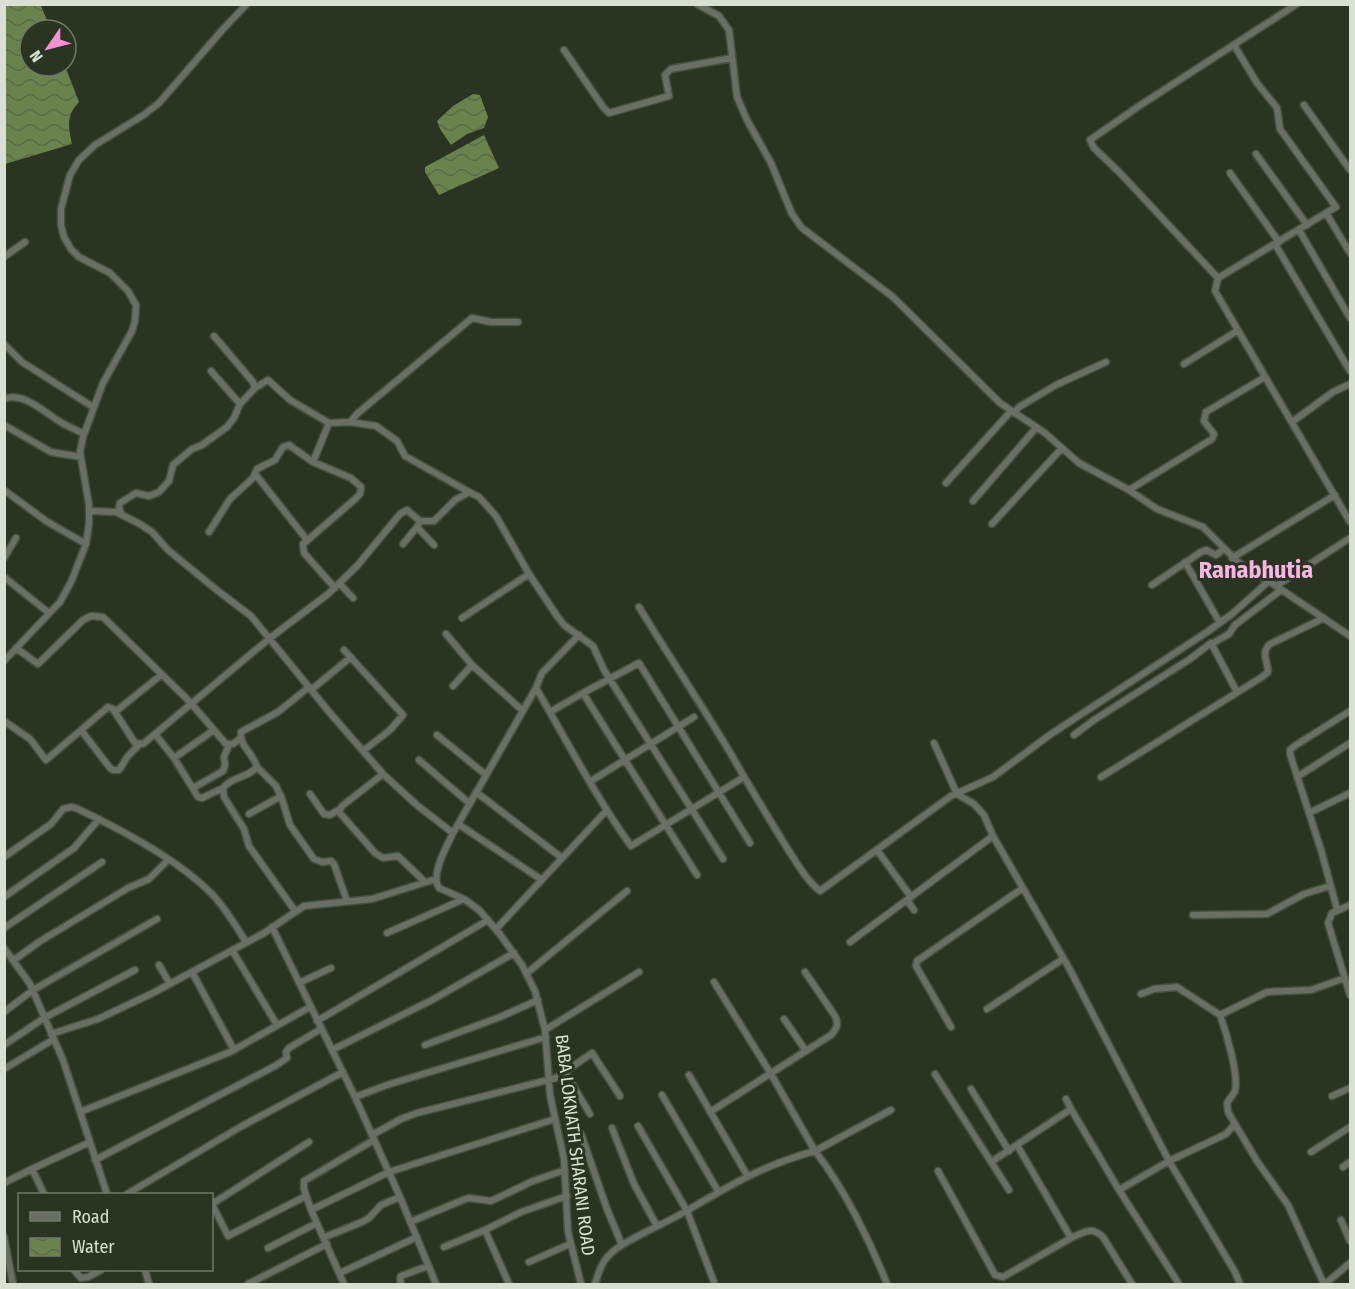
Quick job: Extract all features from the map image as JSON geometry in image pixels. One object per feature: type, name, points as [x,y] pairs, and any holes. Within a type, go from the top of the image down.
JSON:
[{"type":"street","points":[[4,661],[68,591],[86,543],[89,511],[80,452],[84,434],[103,383],[132,331],[136,310],[133,298],[123,286],[110,273],[79,257],[70,249],[64,237],[61,209],[70,176],[79,160],[95,145],[159,103],[247,4]]},
{"type":"street","points":[[697,4],[719,16],[729,30],[737,97],[742,111],[771,163],[797,223],[808,234],[893,297],[1000,403],[1015,410],[1079,463],[1129,490],[1157,509],[1203,527],[1232,558],[1350,636]]},
{"type":"street","points":[[1218,278],[1094,148],[1090,140],[1297,4]]},
{"type":"street","points":[[1234,45],[1257,83],[1277,108],[1280,129],[1336,207],[1218,278],[1215,291],[1350,522]]},
{"type":"street","points":[[564,50],[603,108],[609,113],[669,96],[665,75],[671,69],[732,58]]},
{"type":"street","points":[[1305,105],[1350,170]]},
{"type":"street","points":[[1256,154],[1306,225]]},
{"type":"street","points":[[1230,173],[1277,243],[1350,370]]},
{"type":"street","points":[[1326,213],[1350,252]]},
{"type":"street","points":[[1299,230],[1350,318]]},
{"type":"street","points":[[4,256],[24,243]]},
{"type":"street","points":[[350,422],[472,318],[491,322],[518,322]]},
{"type":"street","points":[[1185,364],[1237,331]]},
{"type":"street","points":[[214,336],[255,388]]},
{"type":"street","points":[[4,344],[22,362],[93,406]]},
{"type":"street","points":[[946,483],[1015,410],[1056,385],[1106,362]]},
{"type":"street","points":[[211,371],[240,404]]},
{"type":"street","points":[[1129,490],[1212,439],[1214,434],[1204,421],[1206,412],[1265,377]]},
{"type":"street","points":[[122,515],[119,508],[120,503],[136,493],[149,496],[159,492],[169,481],[173,465],[192,449],[202,445],[227,426],[234,418],[240,404],[255,388],[268,380],[290,400],[329,423],[350,422],[376,426],[397,441],[405,456],[479,497],[496,516],[529,574],[564,625],[593,646],[609,679],[723,859]]},
{"type":"street","points":[[1292,422],[1333,392],[1350,384]]},
{"type":"street","points":[[4,399],[16,397],[24,399],[63,424],[84,434]]},
{"type":"street","points":[[313,462],[329,423]]},
{"type":"street","points":[[4,425],[51,452],[81,457]]},
{"type":"street","points":[[973,501],[1036,428]]},
{"type":"street","points":[[209,532],[230,499],[256,475],[261,466],[275,460],[285,444],[290,444],[313,462],[351,478],[359,484],[361,490],[354,500],[303,544],[304,553],[337,586],[353,598]]},
{"type":"street","points":[[992,524],[1062,448]]},
{"type":"street","points":[[256,475],[307,540]]},
{"type":"street","points":[[4,490],[46,521],[86,543]]},
{"type":"street","points":[[403,543],[418,524],[434,521],[460,496],[469,492]]},
{"type":"street","points":[[1232,558],[1335,495]]},
{"type":"street","points":[[81,730],[113,770],[119,770],[140,744],[337,586],[365,557],[400,514],[407,510],[434,545]]},
{"type":"street","points":[[89,511],[122,515],[152,532],[168,550],[251,616],[383,774],[418,806],[453,833]]},
{"type":"street","points":[[4,558],[16,538]]},
{"type":"street","points":[[1074,735],[1229,634],[1236,625],[1279,588],[1350,538]]},
{"type":"street","points":[[1152,585],[1204,550],[1216,555],[1224,549]]},
{"type":"street","points":[[1185,562],[1220,623]]},
{"type":"street","points":[[462,618],[529,574]]},
{"type":"street","points":[[4,577],[49,613]]},
{"type":"street","points":[[639,607],[800,867],[813,886],[820,891],[957,794],[993,777],[1051,734],[1220,623],[1269,581]]},
{"type":"street","points":[[16,648],[35,663],[42,662],[77,624],[91,616],[108,620],[192,704],[229,745]]},
{"type":"street","points":[[1101,777],[1268,672],[1264,653],[1270,644],[1324,618]]},
{"type":"street","points":[[446,634],[472,665],[523,711]]},
{"type":"street","points":[[4,1069],[52,1037],[98,1019],[171,984],[308,905],[372,899],[436,879],[444,852],[453,833],[536,688],[542,673],[579,635]]},
{"type":"street","points":[[1213,643],[1237,692]]},
{"type":"street","points":[[344,650],[403,715],[390,730],[363,751]]},
{"type":"street","points":[[347,901],[334,864],[332,861],[322,862],[314,859],[290,825],[281,796],[271,780],[257,767],[241,738],[241,732],[278,712],[351,657]]},
{"type":"street","points":[[550,712],[639,663],[750,843]]},
{"type":"street","points":[[453,686],[472,665]]},
{"type":"street","points":[[116,712],[161,675]]},
{"type":"street","points":[[536,688],[591,781],[606,811],[631,846],[744,777]]},
{"type":"street","points":[[583,693],[697,875]]},
{"type":"street","points":[[4,721],[30,738],[46,760],[108,707],[111,707],[135,742],[140,744]]},
{"type":"street","points":[[1337,909],[1290,754],[1292,748],[1350,711]]},
{"type":"street","points":[[591,781],[694,717]]},
{"type":"street","points":[[174,759],[214,730]]},
{"type":"street","points":[[155,734],[174,759],[196,795],[202,798],[257,767]]},
{"type":"street","points":[[437,735],[486,775]]},
{"type":"street","points":[[193,788],[223,771],[224,757],[229,745],[241,738]]},
{"type":"street","points":[[934,743],[957,794],[974,804],[984,815],[993,836],[1063,959],[1169,1161],[1240,1284]]},
{"type":"street","points":[[1298,777],[1350,743]]},
{"type":"street","points":[[419,760],[470,803]]},
{"type":"street","points":[[310,794],[327,815],[340,809],[383,774]]},
{"type":"street","points":[[223,788],[224,797],[244,829],[249,846],[295,911]]},
{"type":"street","points":[[476,792],[562,858]]},
{"type":"street","points":[[1309,813],[1350,793]]},
{"type":"street","points":[[249,814],[281,796]]},
{"type":"street","points":[[4,857],[51,824],[63,808],[72,807],[99,819],[168,860],[209,891],[246,942]]},
{"type":"street","points":[[340,809],[342,815],[375,854],[383,858],[398,856],[425,882]]},
{"type":"street","points":[[496,929],[606,811]]},
{"type":"street","points":[[4,897],[74,848],[99,819]]},
{"type":"street","points":[[458,824],[542,880]]},
{"type":"street","points":[[850,942],[993,836]]},
{"type":"street","points":[[877,850],[914,910]]},
{"type":"street","points":[[14,960],[53,933],[128,888],[152,878],[168,860]]},
{"type":"street","points":[[4,928],[102,862]]},
{"type":"street","name":"BABA LOKNATH SHARANI ROAD","points":[[436,879],[439,888],[475,906],[496,929],[527,973],[538,1000],[545,1030],[549,1079],[565,1170],[570,1244],[581,1284]]},
{"type":"street","points":[[1193,915],[1267,914],[1305,894],[1330,886]]},
{"type":"street","points":[[951,1027],[916,966],[917,961],[1023,888]]},
{"type":"street","points":[[527,973],[627,891]]},
{"type":"street","points":[[387,933],[464,899]]},
{"type":"street","points":[[1350,905],[1337,909],[1329,917],[1328,923],[1350,995]]},
{"type":"street","points":[[4,1012],[33,990],[158,919]]},
{"type":"street","points":[[317,1021],[488,920]]},
{"type":"street","points":[[272,927],[355,1097],[436,1284]]},
{"type":"street","points":[[5,948],[33,990],[65,1066],[107,1193]]},
{"type":"street","points":[[232,950],[277,1025]]},
{"type":"street","points":[[332,1050],[432,1000],[514,953]]},
{"type":"street","points":[[987,1009],[1063,959]]},
{"type":"street","points":[[159,965],[171,984]]},
{"type":"street","points":[[299,983],[331,969]]},
{"type":"street","points":[[4,1045],[44,1018],[135,970]]},
{"type":"street","points":[[192,972],[234,1050]]},
{"type":"street","points":[[545,1030],[639,972]]},
{"type":"street","points":[[710,1112],[831,1035],[837,1028],[838,1022],[805,972]]},
{"type":"street","points":[[1220,1015],[1267,992],[1311,990],[1345,978]]},
{"type":"street","points":[[714,982],[815,1151],[827,1166],[862,1230],[887,1284]]},
{"type":"street","points":[[1141,994],[1154,989],[1177,987],[1220,1015],[1230,1042],[1235,1090],[1227,1103],[1228,1112],[1257,1161],[1288,1205],[1325,1284],[1334,1281],[1350,1263]]},
{"type":"street","points":[[426,1045],[538,1000]]},
{"type":"street","points":[[80,1112],[234,1050],[310,1007]]},
{"type":"street","points":[[784,1019],[806,1051]]},
{"type":"street","points":[[95,1160],[275,1066],[288,1058],[286,1052],[289,1048],[321,1029]]},
{"type":"street","points":[[355,1097],[390,1084],[546,1037]]},
{"type":"street","points":[[344,1284],[311,1210],[304,1181],[408,1116],[556,1078],[592,1053],[620,1096]]},
{"type":"street","points":[[129,1193],[232,1132],[342,1072]]},
{"type":"street","points":[[565,1072],[590,1113]]},
{"type":"street","points":[[935,1074],[1009,1190]]},
{"type":"street","points":[[689,1075],[747,1175]]},
{"type":"street","points":[[1332,1096],[1350,1088]]},
{"type":"street","points":[[971,1089],[1009,1151]]},
{"type":"street","points":[[662,1095],[718,1191]]},
{"type":"street","points":[[1066,1099],[1119,1190],[1179,1284]]},
{"type":"street","points":[[991,1162],[1071,1109]]},
{"type":"street","points":[[595,1284],[601,1264],[622,1245],[687,1211],[747,1175],[815,1151],[891,1110]]},
{"type":"street","points":[[311,1210],[389,1172],[555,1119]]},
{"type":"street","points":[[1119,1190],[1169,1161],[1226,1134],[1235,1124]]},
{"type":"street","points":[[639,1126],[687,1211],[714,1282]]},
{"type":"street","points":[[1311,1152],[1350,1127]]},
{"type":"street","points":[[612,1128],[634,1184],[657,1227]]},
{"type":"street","points":[[581,1134],[622,1245]]},
{"type":"street","points":[[213,1203],[309,1142]]},
{"type":"street","points":[[4,1183],[90,1143]]},
{"type":"street","points":[[1017,1145],[1071,1238]]},
{"type":"street","points":[[1343,1167],[1350,1162]]},
{"type":"street","points":[[32,1168],[44,1193]]},
{"type":"street","points":[[410,1222],[469,1198],[490,1201],[533,1181],[565,1170]]},
{"type":"street","points":[[938,1171],[994,1275],[1003,1277],[1089,1229],[1097,1231],[1103,1237],[1132,1284]]},
{"type":"street","points":[[213,1206],[228,1236],[306,1196]]},
{"type":"street","points":[[444,1247],[521,1212],[567,1196]]},
{"type":"street","points":[[248,1284],[369,1218],[381,1205],[400,1197]]},
{"type":"street","points":[[1341,1220],[1350,1241]]},
{"type":"street","points":[[268,1248],[317,1223]]},
{"type":"street","points":[[485,1230],[509,1284]]},
{"type":"street","points":[[4,1237],[14,1284]]},
{"type":"street","points":[[340,1273],[417,1237]]},
{"type":"street","points":[[528,1262],[570,1244]]},
{"type":"street","points":[[401,1284],[401,1276],[428,1266]]},
{"type":"street","points":[[76,1271],[81,1278],[98,1271]]},
{"type":"water","points":[[5,4],[41,6],[46,18],[18,18],[18,78],[70,78],[79,102],[69,122],[72,144],[5,164]]},
{"type":"water","points":[[473,94],[480,95],[488,117],[484,128],[467,134],[451,145],[437,121],[453,106]]},
{"type":"water","points":[[484,135],[499,168],[439,195],[425,172],[425,167]]},
{"type":"district","name":"Ranabhutia","points":[[1256,570]]}]
